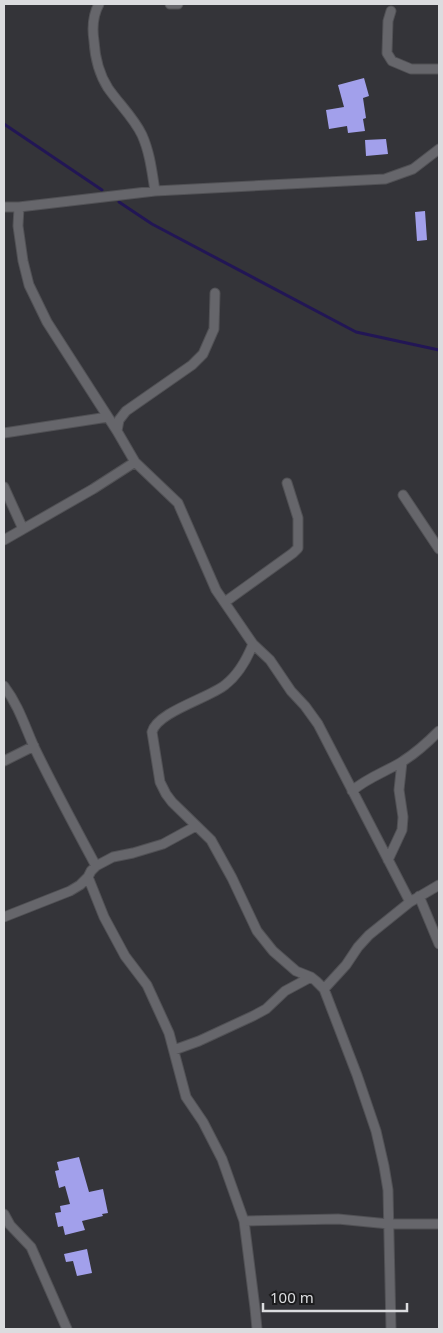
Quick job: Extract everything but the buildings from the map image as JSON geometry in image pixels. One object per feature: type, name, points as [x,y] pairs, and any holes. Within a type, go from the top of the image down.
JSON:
[{"type":"street","points":[[99,4],[95,11],[93,31],[95,55],[100,73],[108,88],[142,135],[149,154],[155,191]]},
{"type":"street","points":[[170,4],[178,4]]},
{"type":"street","points":[[391,11],[388,22],[387,53],[392,61],[410,70],[439,70]]},
{"type":"street","points":[[4,207],[19,207],[155,191],[385,179],[413,169],[439,149]]},
{"type":"street","points":[[19,207],[18,226],[23,261],[29,285],[47,322],[135,462],[178,503],[216,590],[224,602],[253,644],[270,660],[291,692],[305,706],[318,724],[410,902]]},
{"type":"street","points":[[117,431],[118,420],[126,411],[192,365],[203,354],[214,329],[214,293]]},
{"type":"street","points":[[4,433],[108,417]]},
{"type":"street","points":[[4,540],[135,462]]},
{"type":"street","points":[[224,602],[298,548],[298,518],[287,483]]},
{"type":"street","points":[[4,487],[23,529]]},
{"type":"street","points":[[403,495],[439,548]]},
{"type":"street","points":[[253,644],[244,662],[227,684],[182,706],[158,722],[154,727],[152,732],[160,782],[166,794],[211,840],[257,931],[264,940],[273,951],[296,971],[311,977],[324,989],[376,1131],[385,1174],[388,1190],[391,1329]]},
{"type":"street","points":[[4,686],[15,702],[67,814],[96,866]]},
{"type":"street","points":[[352,791],[368,779],[402,762],[423,747],[439,731]]},
{"type":"street","points":[[4,761],[34,746]]},
{"type":"street","points":[[388,860],[402,830],[403,817],[400,790],[402,762]]},
{"type":"street","points":[[4,917],[70,891],[88,877],[96,866],[113,857],[133,854],[163,844],[196,826]]},
{"type":"street","points":[[88,877],[104,917],[125,956],[147,985],[169,1033],[186,1097],[203,1122],[222,1159],[244,1221],[257,1329]]},
{"type":"street","points":[[324,989],[346,965],[369,935],[410,902],[439,885]]},
{"type":"street","points":[[419,896],[439,944]]},
{"type":"street","points":[[174,1050],[253,1016],[266,1009],[285,991],[311,977]]},
{"type":"street","points":[[4,1214],[10,1225],[31,1247],[67,1329]]},
{"type":"street","points":[[244,1221],[338,1219],[389,1224],[439,1224]]},
{"type":"waterway","points":[[4,124],[102,190]]},
{"type":"waterway","points":[[119,202],[152,224],[356,332],[439,350]]}]
